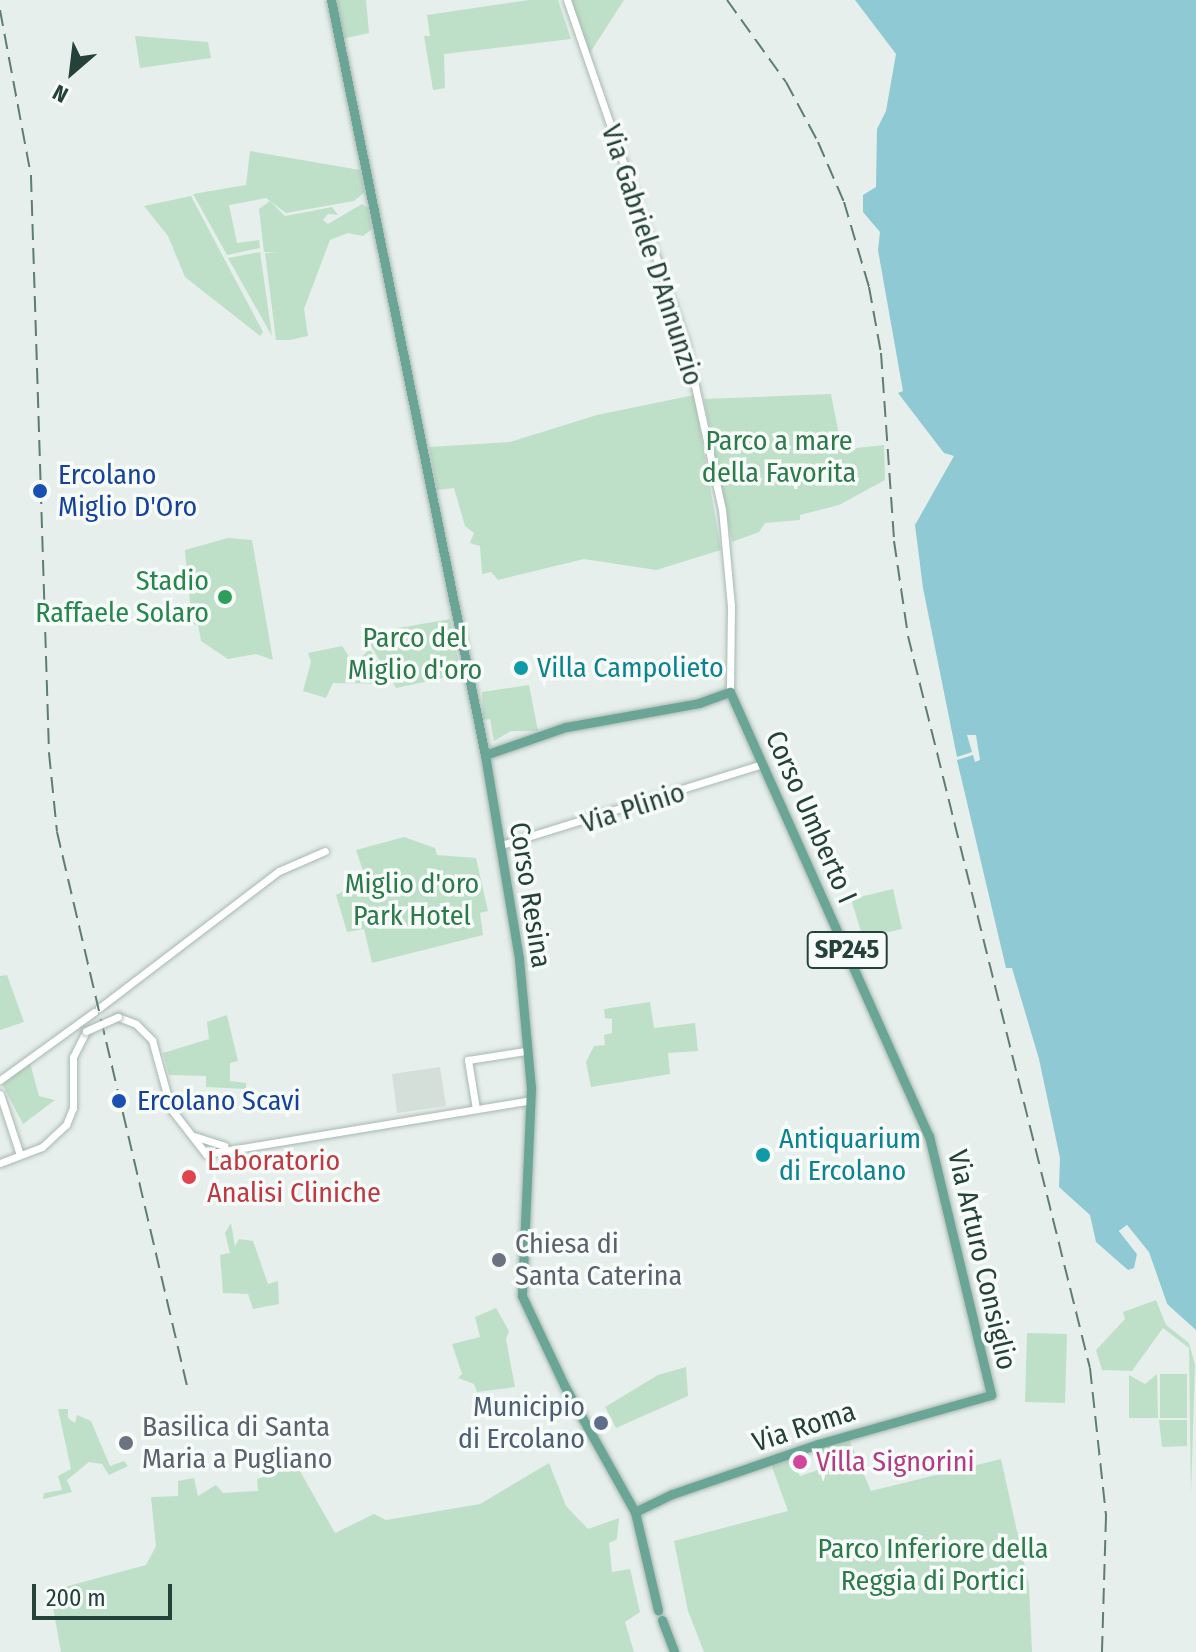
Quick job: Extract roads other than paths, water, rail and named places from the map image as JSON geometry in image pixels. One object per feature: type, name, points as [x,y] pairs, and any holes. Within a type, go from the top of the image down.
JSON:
[{"type":"main road","name":"Corso Resina","points":[[331,0],[485,755],[523,988],[525,1051],[531,1100],[522,1296],[564,1385],[635,1512],[660,1615],[674,1652]]},
{"type":"main road","points":[[485,755],[566,727],[699,703],[730,692]]},
{"type":"main road","name":"Corso Umberto I","points":[[730,692],[929,1136]]},
{"type":"main road","name":"Via Arturo Consiglio","points":[[929,1136],[991,1395]]},
{"type":"main road","name":"Via Roma","points":[[635,1512],[672,1494],[818,1444],[991,1395]]},
{"type":"street","name":"Via Gabriele D'Annunzio","points":[[567,0],[685,340],[722,509],[731,606],[730,692]]},
{"type":"street","name":"Via Plinio","points":[[501,845],[763,764]]},
{"type":"street","points":[[0,1080],[279,871],[325,851]]},
{"type":"street","points":[[0,1163],[52,1141],[66,1125],[73,1108],[74,1053],[86,1031],[118,1017],[136,1024],[152,1040],[171,1109],[189,1133],[207,1146],[229,1147],[531,1100]]},
{"type":"street","points":[[476,1109],[468,1060],[525,1051]]},
{"type":"street","points":[[0,1094],[20,1155]]},
{"type":"water","points":[[855,0],[1196,0],[1196,1330],[1167,1304],[1149,1253],[1127,1225],[1119,1231],[1137,1254],[1134,1268],[1128,1270],[1096,1242],[1090,1215],[1059,1187],[1060,1158],[1039,1059],[1012,968],[1006,968],[957,760],[973,755],[975,762],[980,760],[976,735],[967,735],[972,752],[957,757],[923,588],[915,525],[954,456],[944,453],[898,393],[903,391],[878,250],[880,232],[863,212],[863,195],[876,187],[877,129],[886,111],[896,54]]},
{"type":"railway","points":[[727,0],[786,82],[818,142],[844,202],[869,287],[881,353],[894,541],[908,636],[1090,1368],[1106,1516],[1102,1652]]},
{"type":"railway","points":[[0,10],[31,176],[49,753],[57,832],[187,1386]]},
{"type":"place","name":"Ercolano Miglio D'Oro","points":[[40,491]]},
{"type":"place","name":"Stadio Raffaele Solaro","points":[[225,597]]},
{"type":"place","name":"Villa Campolieto","points":[[521,668]]},
{"type":"place","name":"Ercolano Scavi","points":[[119,1101]]},
{"type":"place","name":"Antiquarium di Ercolano","points":[[763,1155]]},
{"type":"place","name":"Laboratorio Analisi Cliniche","points":[[189,1177]]},
{"type":"place","name":"Chiesa di Santa Caterina","points":[[499,1260]]},
{"type":"place","name":"Municipio di Ercolano","points":[[601,1423]]},
{"type":"place","name":"Basilica di Santa Maria a Pugliano","points":[[126,1443]]},
{"type":"place","name":"Villa Signorini","points":[[800,1462]]},
{"type":"park label","name":"Parco a mare della Favorita","points":[[779,457]]},
{"type":"park label","name":"Parco del Miglio d'oro","points":[[415,654]]},
{"type":"park label","name":"Miglio d'oro Park Hotel","points":[[412,900]]},
{"type":"park label","name":"Parco Inferiore della Reggia di Portici","points":[[933,1565]]}]
